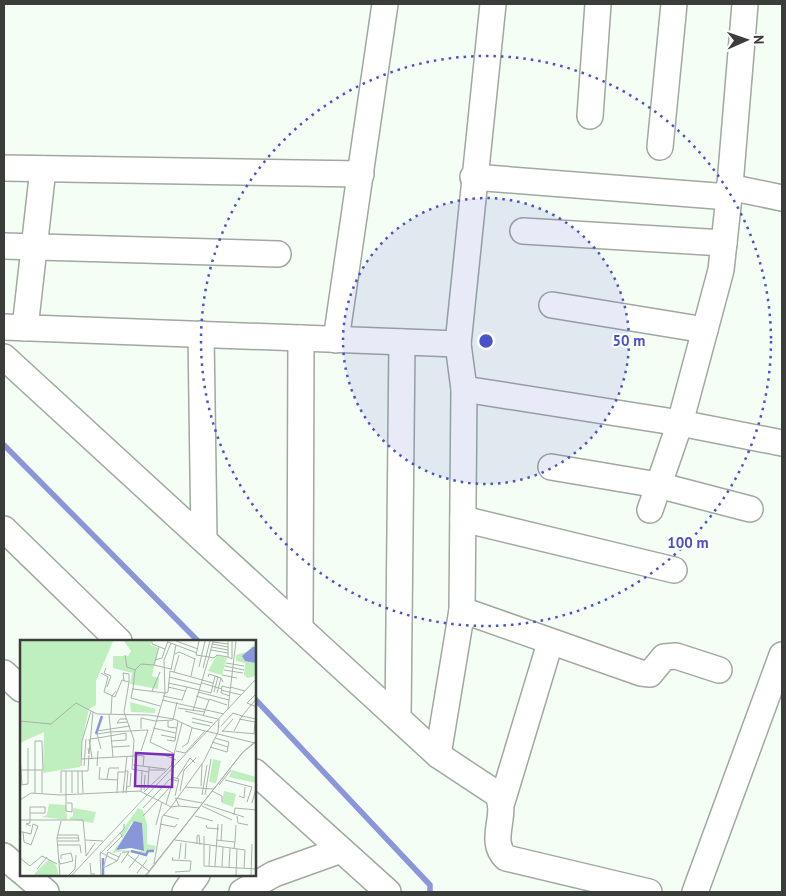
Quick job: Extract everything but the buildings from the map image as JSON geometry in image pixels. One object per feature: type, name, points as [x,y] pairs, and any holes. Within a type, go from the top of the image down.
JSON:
[{"type":"street","points":[[336,340],[385,4]]},
{"type":"street","points":[[438,754],[462,610],[464,389],[458,344],[493,4]]},
{"type":"street","points":[[590,116],[598,4]]},
{"type":"street","points":[[660,147],[674,4]]},
{"type":"street","points":[[650,510],[680,422],[721,270],[745,4]]},
{"type":"street","points":[[4,168],[361,174]]},
{"type":"street","points":[[43,169],[34,247],[14,327],[458,344]]},
{"type":"street","points":[[474,177],[729,192],[782,198]]},
{"type":"street","points":[[523,231],[724,243]]},
{"type":"street","points":[[4,246],[278,254]]},
{"type":"street","points":[[552,305],[705,330]]},
{"type":"street","points":[[201,334],[204,540]]},
{"type":"street","points":[[300,627],[301,338]]},
{"type":"street","points":[[398,718],[402,342]]},
{"type":"street","points":[[4,357],[438,754],[497,794],[502,802]]},
{"type":"street","points":[[464,389],[680,422],[782,443]]},
{"type":"street","points":[[552,467],[658,485],[750,509]]},
{"type":"street","points":[[463,519],[674,570]]},
{"type":"street","points":[[4,529],[119,640]]},
{"type":"street","points":[[462,610],[550,643],[641,673],[650,674],[664,657],[676,656],[719,670]]},
{"type":"street","points":[[550,643],[502,802],[497,844],[500,852],[506,858],[649,892]]},
{"type":"street","points":[[695,892],[782,655]]},
{"type":"street","points":[[4,673],[20,688]]},
{"type":"street","points":[[256,773],[388,892]]},
{"type":"street","points":[[244,892],[274,874],[341,850]]},
{"type":"street","points":[[4,856],[20,870]]},
{"type":"street","points":[[27,876],[46,892]]},
{"type":"street","points":[[185,892],[196,876]]},
{"type":"waterway","points":[[4,445],[197,640]]},
{"type":"waterway","points":[[256,700],[430,885],[430,892]]}]
